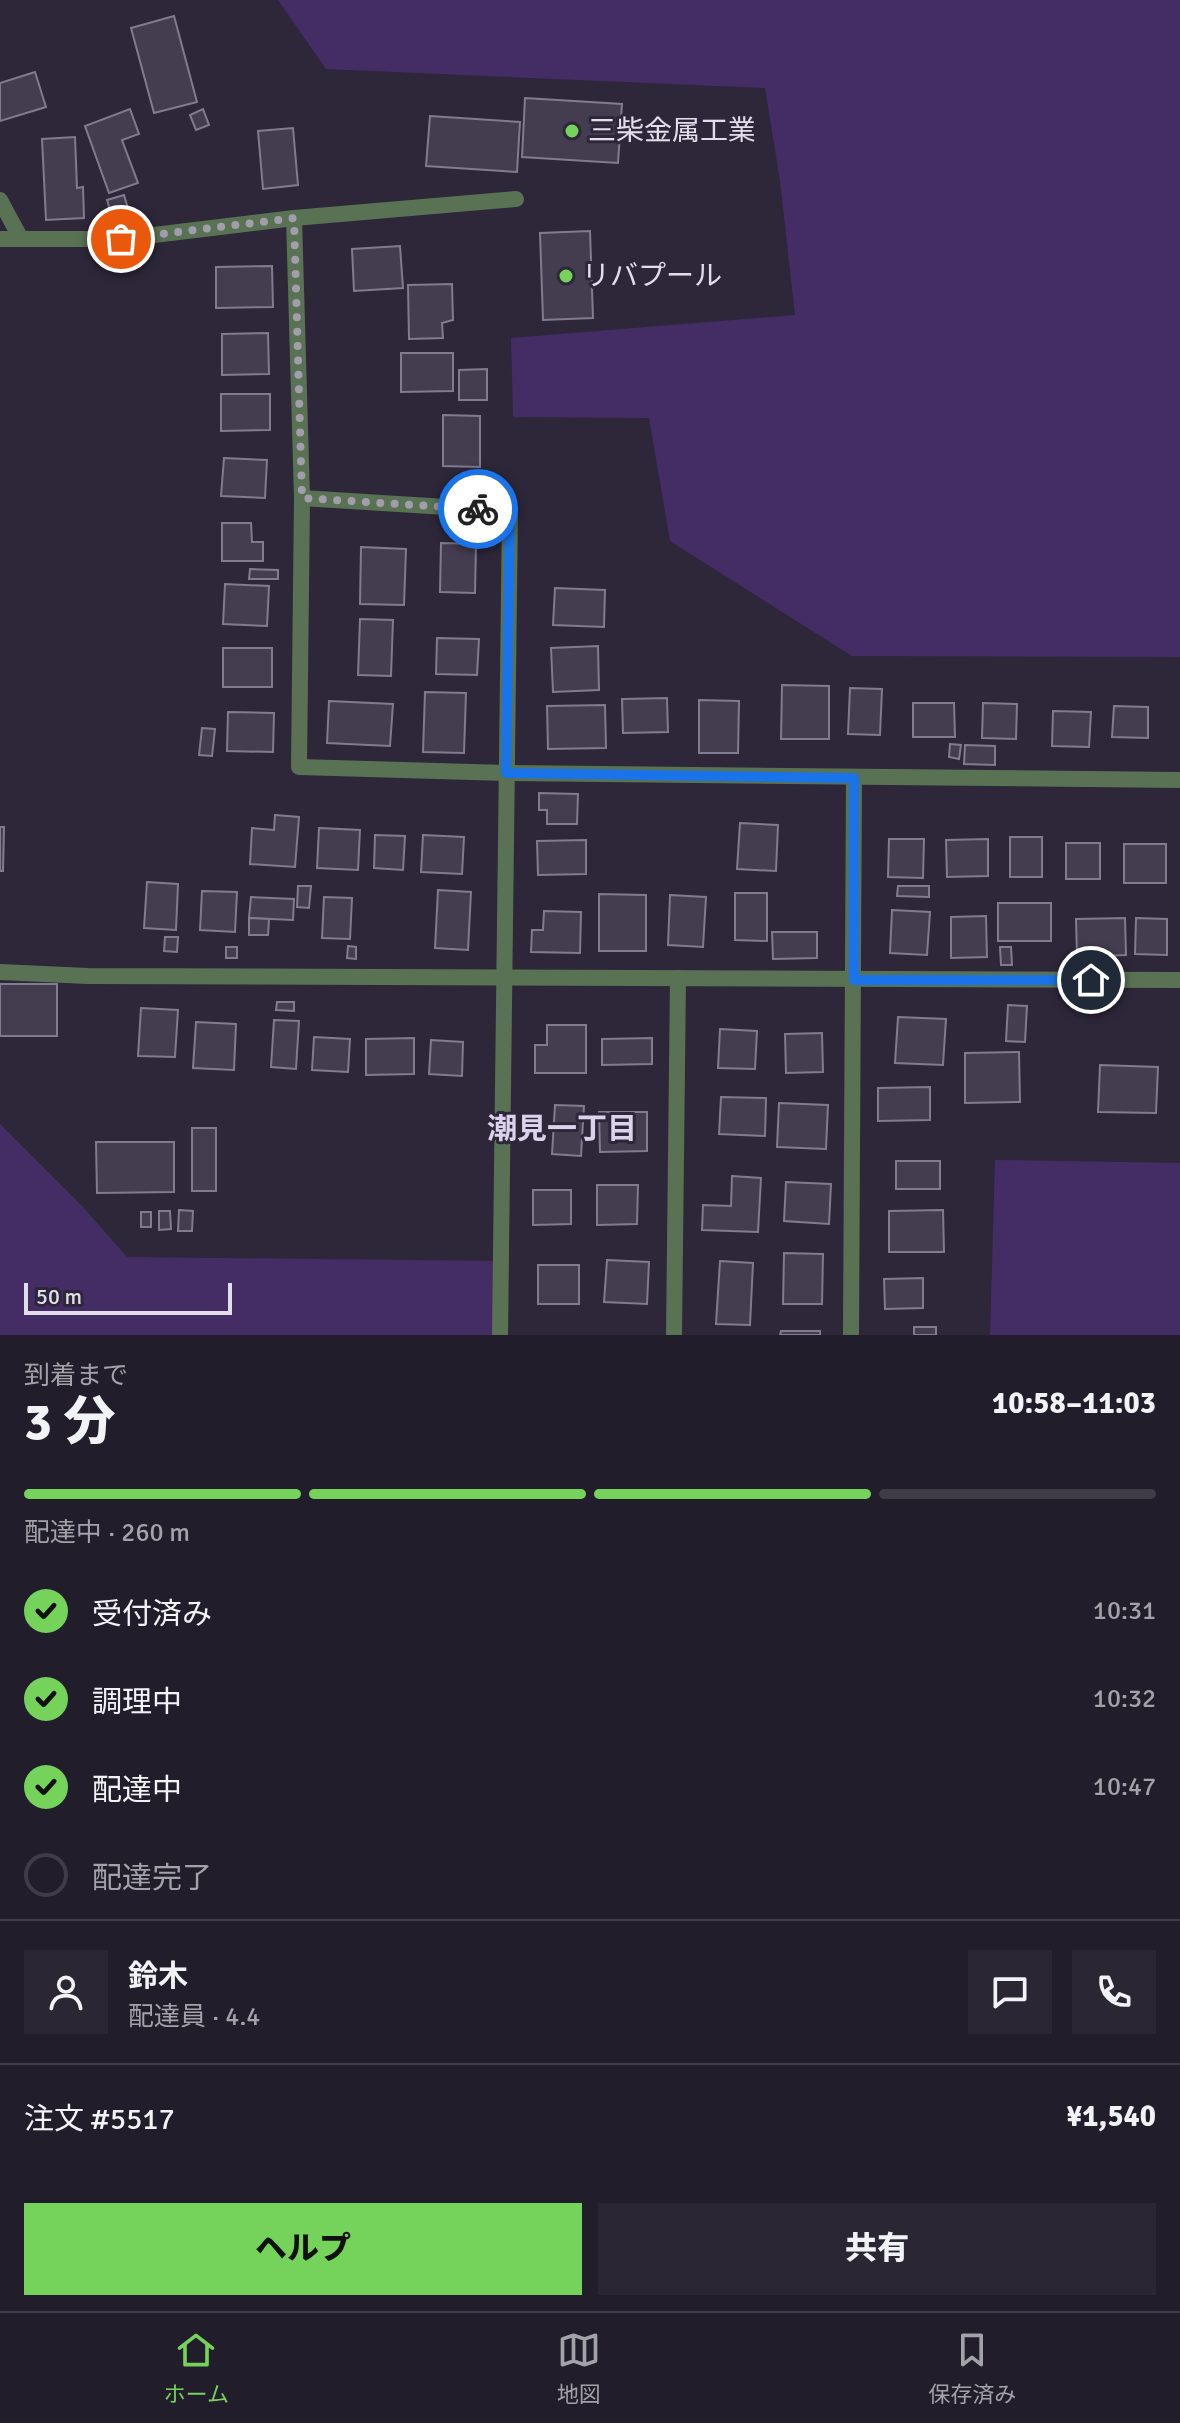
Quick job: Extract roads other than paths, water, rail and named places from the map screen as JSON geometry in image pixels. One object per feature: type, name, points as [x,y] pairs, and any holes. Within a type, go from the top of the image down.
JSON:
[{"type":"street","points":[[0,239],[121,239],[294,218],[516,199]]},
{"type":"street","points":[[0,200],[21,239]]},
{"type":"street","points":[[294,218],[302,498],[299,767],[506,773],[1180,780]]},
{"type":"street","points":[[302,498],[510,511],[500,1335]]},
{"type":"street","points":[[851,1335],[854,778]]},
{"type":"street","points":[[0,972],[88,976],[1180,980]]},
{"type":"street","points":[[674,1335],[678,978]]},
{"type":"place","name":"三柴金属工業","points":[[572,131]]},
{"type":"place","name":"リバプール","points":[[566,276]]},
{"type":"district","name":"潮見一丁目","points":[[562,1129]]}]
